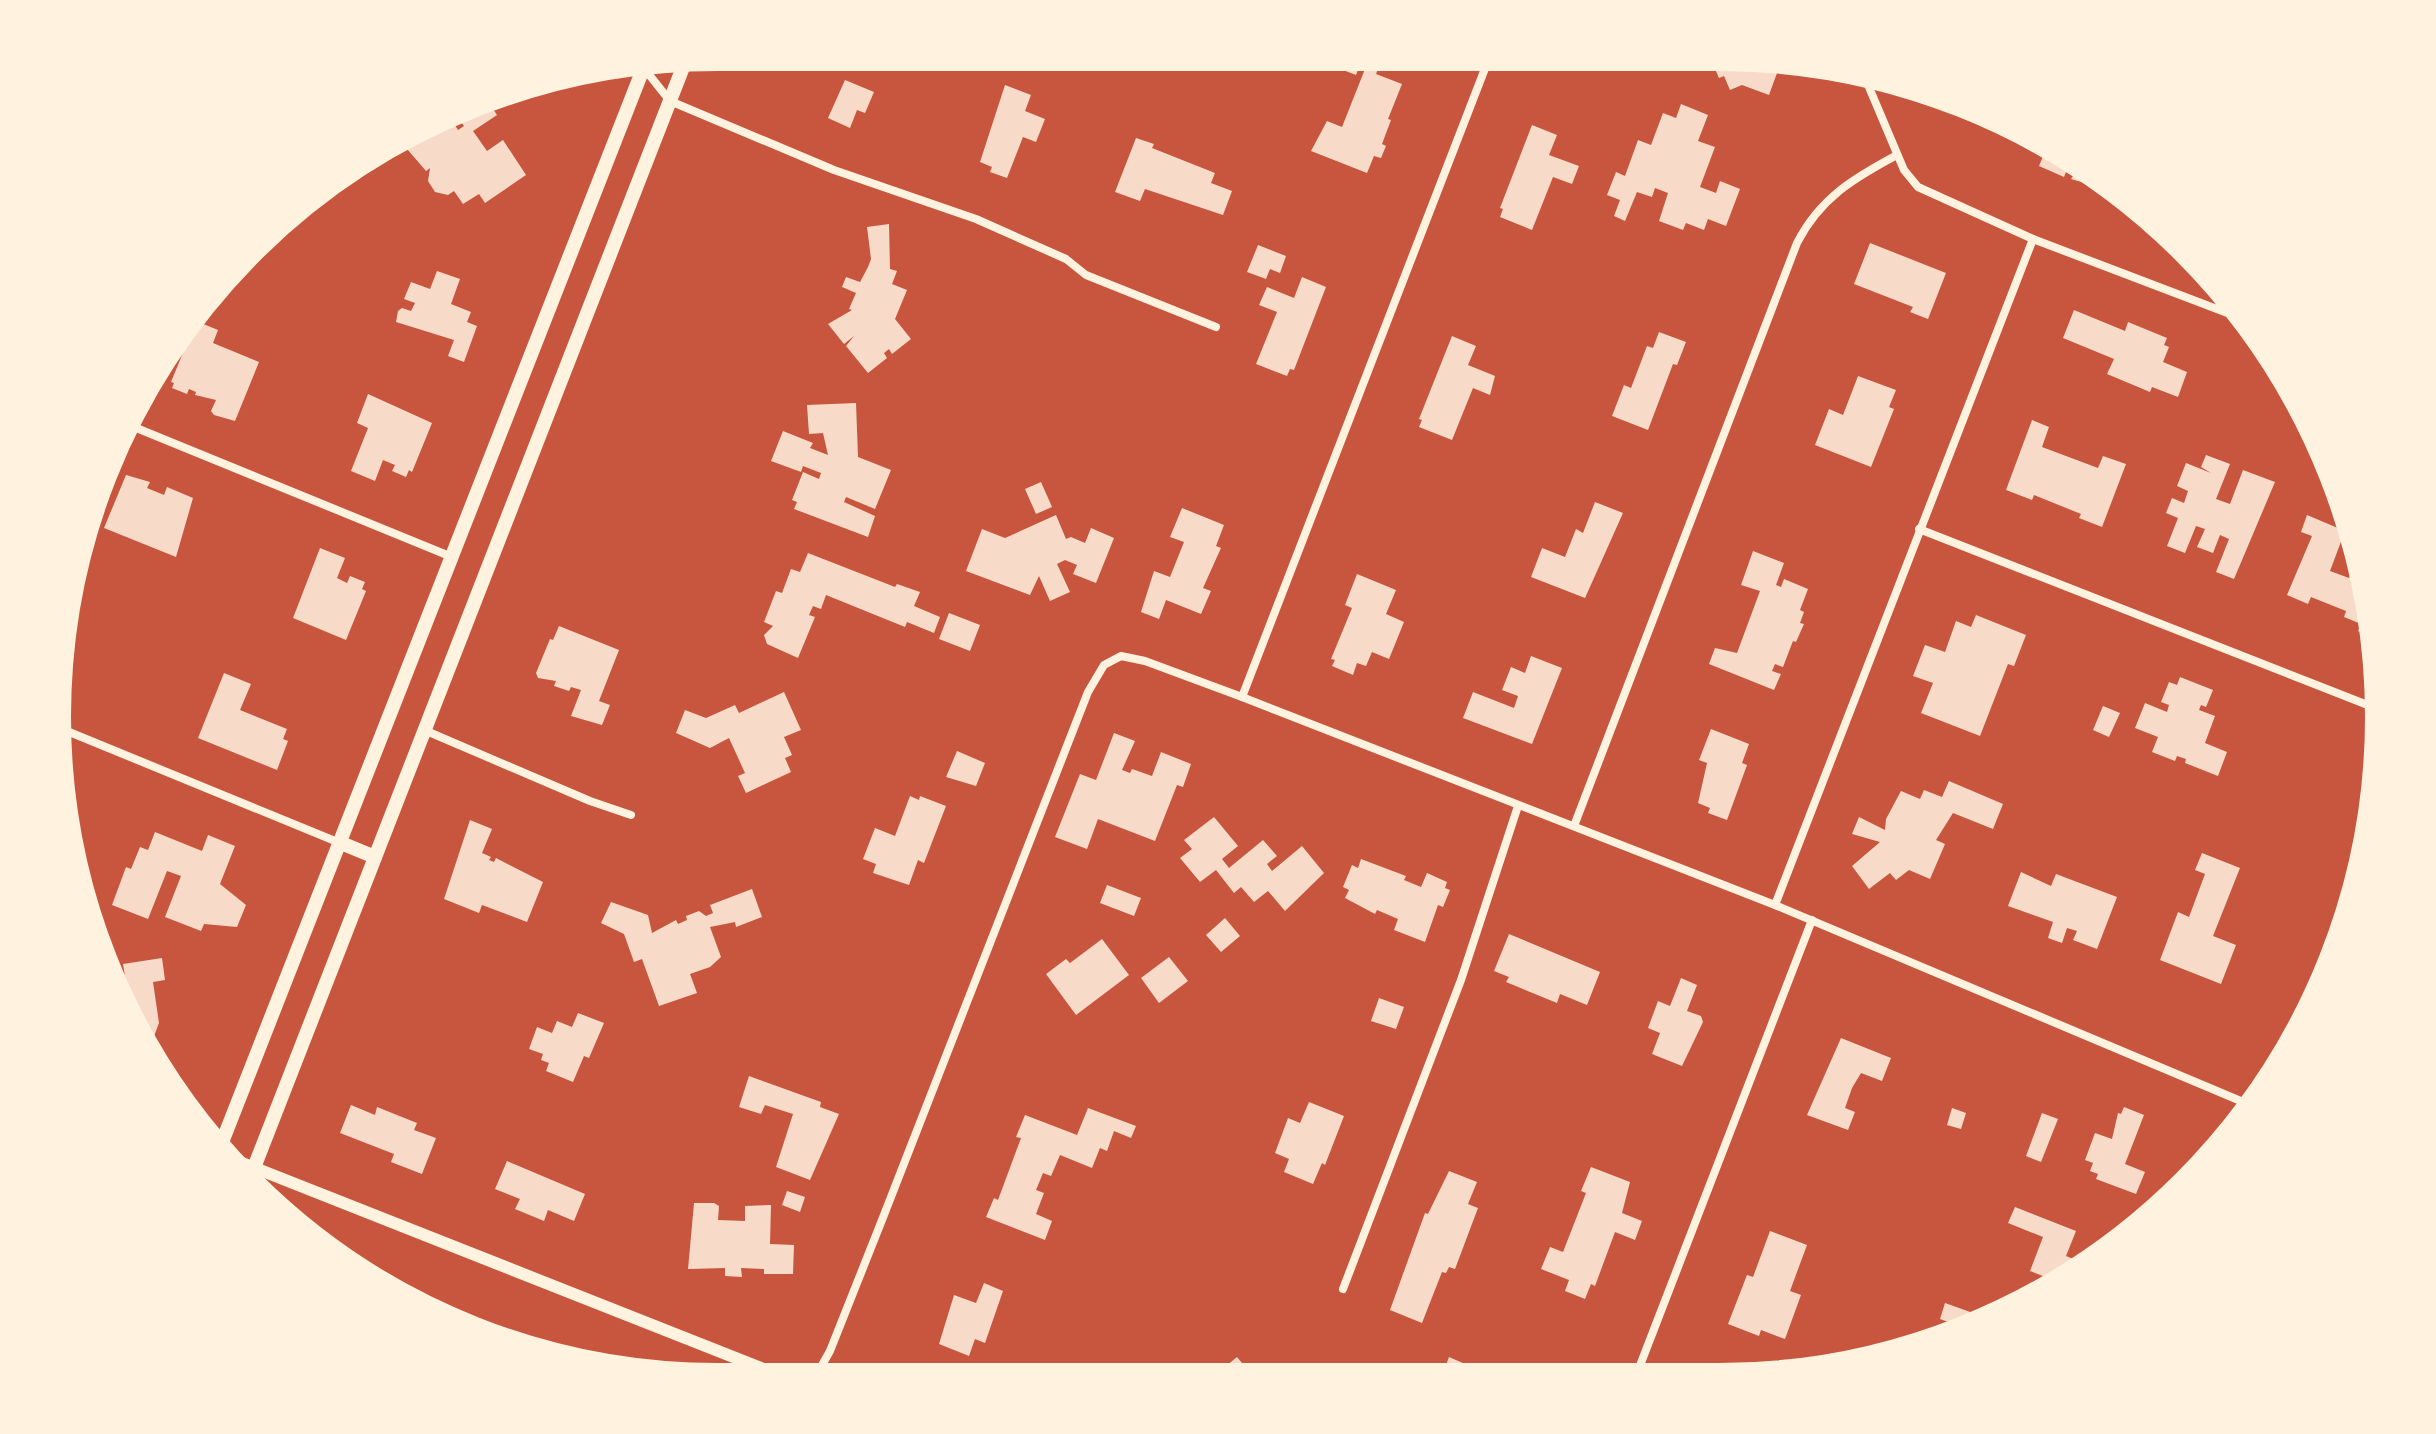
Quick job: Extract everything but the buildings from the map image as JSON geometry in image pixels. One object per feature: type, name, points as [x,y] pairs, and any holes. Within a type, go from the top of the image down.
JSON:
[{"type":"main road","points":[[252,1172],[683,67]]},
{"type":"main road","points":[[223,1140],[641,71]]},
{"type":"main road","points":[[341,843],[375,857]]},
{"type":"street","points":[[1242,697],[1486,66]]},
{"type":"street","points":[[647,70],[670,101],[834,170],[987,223],[1066,259],[1086,275],[1216,327]]},
{"type":"street","points":[[1867,84],[1897,155],[1918,187],[2033,239],[2229,314]]},
{"type":"street","points":[[1574,826],[1797,243],[1814,215],[1835,192],[1897,155]]},
{"type":"street","points":[[1775,905],[2033,239]]},
{"type":"street","points":[[134,427],[453,557]]},
{"type":"street","points":[[1919,529],[2370,706]]},
{"type":"street","points":[[820,1368],[882,1220],[1088,692],[1111,660],[1130,657],[1161,667],[1574,826],[1812,920],[2242,1103]]},
{"type":"street","points":[[424,730],[631,815]]},
{"type":"street","points":[[66,731],[341,843]]},
{"type":"street","points":[[1343,1289],[1461,980],[1518,806]]},
{"type":"street","points":[[1639,1368],[1812,920]]},
{"type":"street","points":[[254,1174],[760,1368]]}]
